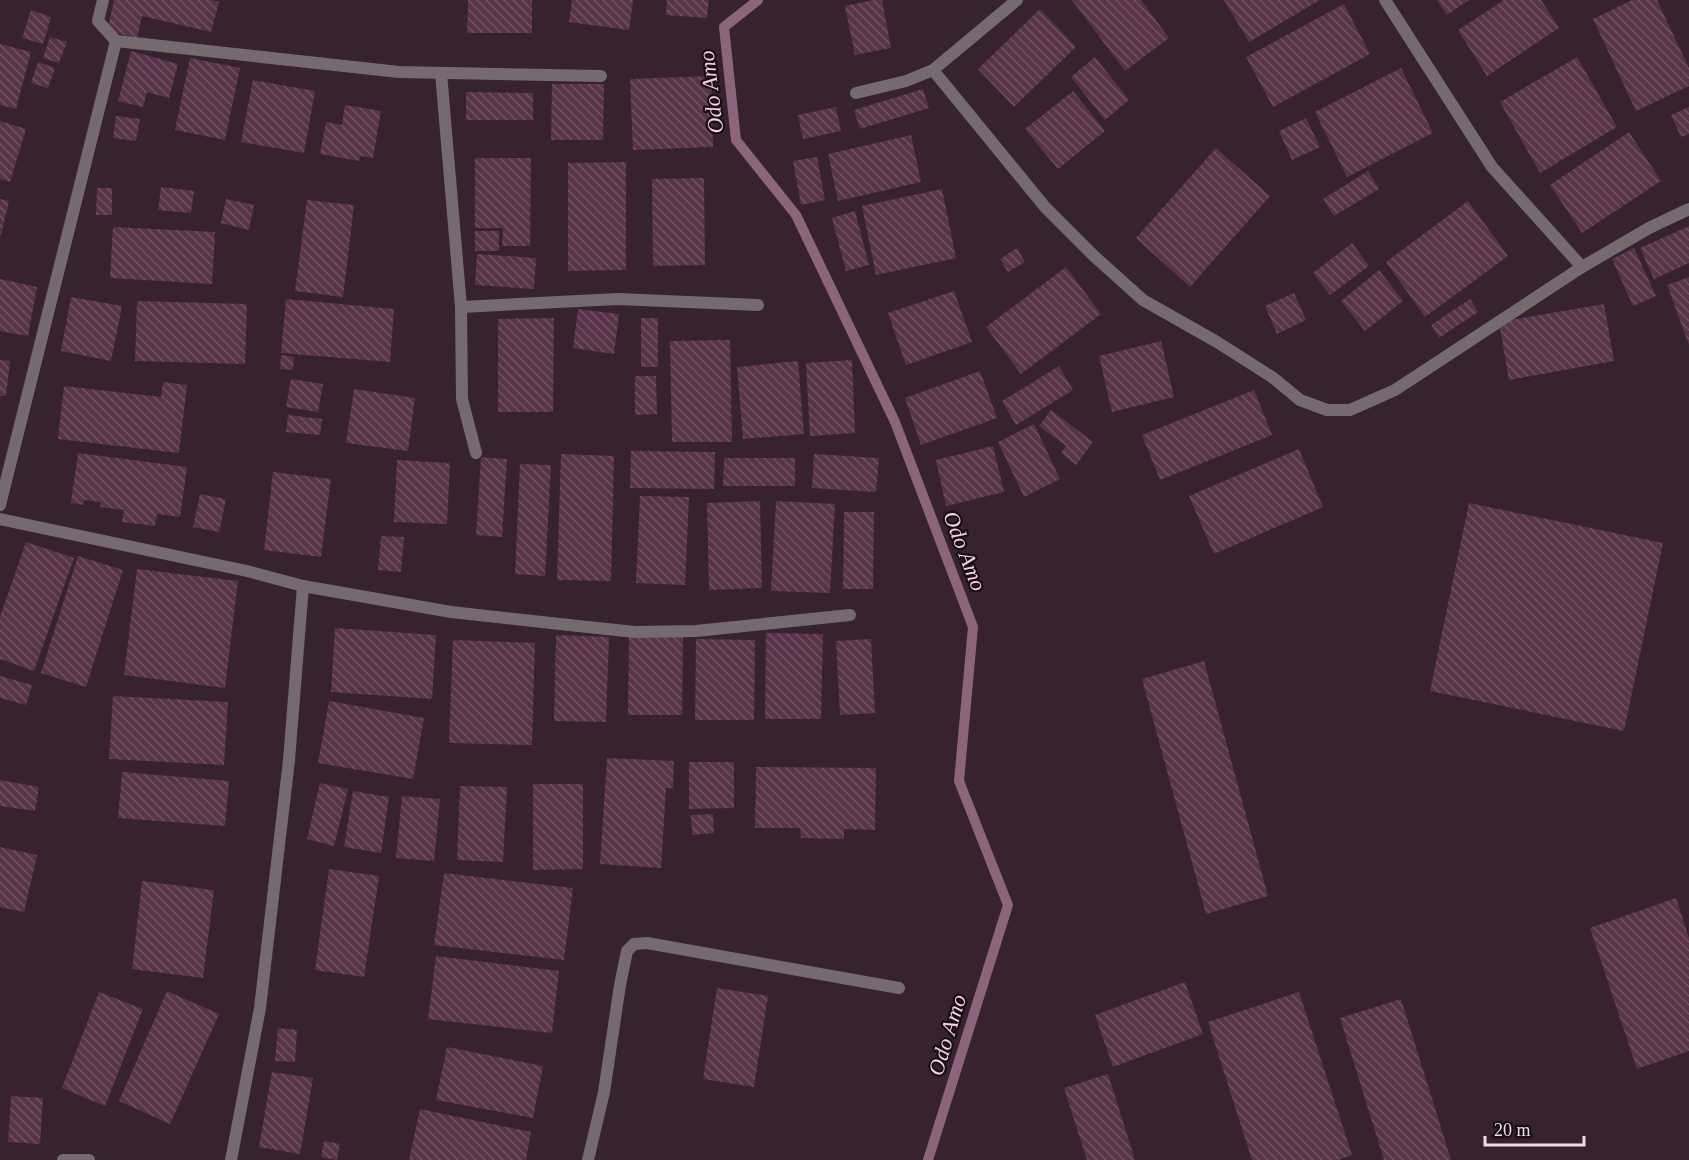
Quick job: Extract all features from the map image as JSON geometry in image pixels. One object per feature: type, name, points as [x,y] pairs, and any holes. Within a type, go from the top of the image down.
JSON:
[{"type":"street","points":[[103,0],[98,21],[116,41],[399,72],[601,76]]},
{"type":"street","points":[[856,93],[906,81],[933,70],[1017,0]]},
{"type":"street","points":[[1385,0],[1492,167],[1582,267]]},
{"type":"street","points":[[0,505],[116,41]]},
{"type":"street","points":[[933,70],[1046,207],[1094,256],[1143,300],[1217,342],[1272,377],[1300,400],[1327,411],[1350,410],[1395,390],[1582,267],[1649,228],[1689,209]]},
{"type":"street","points":[[441,73],[461,307],[462,399],[476,453]]},
{"type":"street","points":[[461,307],[618,299],[758,305]]},
{"type":"street","points":[[0,519],[247,571],[303,586],[451,612],[635,632],[696,630],[850,615]]},
{"type":"street","points":[[231,1160],[260,1008],[289,760],[303,586]]},
{"type":"street","points":[[588,1160],[604,1092],[627,951],[634,944],[647,943],[899,988]]},
{"type":"street","points":[[63,1160],[89,1160]]},
{"type":"building","points":[[114,0],[211,0],[219,2],[211,32],[142,16],[137,38],[107,31]]},
{"type":"building","points":[[468,0],[532,0],[532,33],[467,33]]},
{"type":"building","points":[[572,0],[633,0],[629,30],[569,22]]},
{"type":"building","points":[[667,0],[709,0],[707,18],[666,15]]},
{"type":"building","points":[[882,0],[891,48],[855,55],[845,6]]},
{"type":"building","points":[[1072,0],[1141,0],[1169,38],[1125,71]]},
{"type":"building","points":[[1224,0],[1320,0],[1249,42]]},
{"type":"building","points":[[1437,0],[1469,0],[1447,15]]},
{"type":"building","points":[[1504,0],[1541,0],[1559,28],[1487,76],[1458,30]]},
{"type":"building","points":[[1632,0],[1657,0],[1689,68],[1689,86],[1636,111],[1593,19]]},
{"type":"building","points":[[1344,4],[1370,54],[1273,107],[1246,57]]},
{"type":"building","points":[[1040,9],[1076,47],[1014,107],[978,69]]},
{"type":"building","points":[[31,10],[51,17],[43,44],[22,38]]},
{"type":"building","points":[[50,37],[67,42],[59,63],[43,58]]},
{"type":"building","points":[[0,44],[31,52],[16,109],[0,105]]},
{"type":"building","points":[[131,51],[178,64],[169,98],[147,92],[143,107],[118,101]]},
{"type":"building","points":[[1095,57],[1129,100],[1105,120],[1071,77]]},
{"type":"building","points":[[1577,57],[1617,127],[1540,173],[1500,102]]},
{"type":"building","points":[[190,58],[240,68],[225,140],[175,130]]},
{"type":"building","points":[[38,62],[55,68],[48,88],[31,83]]},
{"type":"building","points":[[1401,68],[1433,133],[1347,177],[1315,112]]},
{"type":"building","points":[[711,76],[713,147],[633,150],[630,79]]},
{"type":"building","points":[[253,80],[315,91],[304,153],[241,142]]},
{"type":"building","points":[[552,84],[604,84],[603,140],[551,140]]},
{"type":"building","points":[[923,89],[929,108],[860,129],[854,110]]},
{"type":"building","points":[[1073,91],[1105,131],[1058,169],[1025,129]]},
{"type":"building","points":[[466,92],[533,93],[533,120],[466,120]]},
{"type":"building","points":[[345,105],[381,111],[373,158],[360,156],[359,161],[320,154],[326,122],[342,125]]},
{"type":"building","points":[[836,107],[841,131],[803,139],[798,115]]},
{"type":"building","points":[[1689,107],[1689,134],[1681,137],[1671,115]]},
{"type":"building","points":[[116,116],[140,119],[136,141],[113,138]]},
{"type":"building","points":[[1306,118],[1320,147],[1292,160],[1279,131]]},
{"type":"building","points":[[0,121],[26,129],[10,182],[0,179]]},
{"type":"building","points":[[1629,132],[1661,181],[1582,233],[1550,185]]},
{"type":"building","points":[[911,135],[921,182],[838,201],[828,154]]},
{"type":"building","points":[[1216,148],[1270,196],[1190,287],[1136,238]]},
{"type":"building","points":[[817,157],[825,200],[801,205],[793,161]]},
{"type":"building","points":[[475,158],[531,158],[530,246],[502,246],[503,228],[475,228]]},
{"type":"building","points":[[626,162],[626,270],[568,271],[568,163]]},
{"type":"building","points":[[1368,171],[1379,189],[1334,216],[1323,199]]},
{"type":"building","points":[[704,178],[705,265],[653,266],[652,179]]},
{"type":"building","points":[[161,187],[194,191],[191,213],[158,210]]},
{"type":"building","points":[[97,188],[112,188],[112,215],[96,215]]},
{"type":"building","points":[[942,189],[956,258],[876,275],[862,206]]},
{"type":"building","points":[[0,199],[9,201],[1,235],[0,234]]},
{"type":"building","points":[[226,199],[254,205],[249,230],[221,223]]},
{"type":"building","points":[[307,200],[354,205],[343,297],[295,291]]},
{"type":"building","points":[[1468,201],[1508,256],[1425,317],[1386,262]]},
{"type":"building","points":[[855,211],[869,265],[846,271],[832,218]]},
{"type":"building","points":[[1689,226],[1689,263],[1654,279],[1640,248]]},
{"type":"building","points":[[113,227],[215,232],[212,284],[110,278]]},
{"type":"building","points":[[475,231],[499,231],[499,251],[475,251]]},
{"type":"building","points":[[1352,243],[1369,266],[1330,295],[1313,273]]},
{"type":"building","points":[[1017,248],[1025,262],[1008,272],[1000,259]]},
{"type":"building","points":[[1634,248],[1656,296],[1633,306],[1612,259]]},
{"type":"building","points":[[477,254],[536,258],[534,289],[475,285]]},
{"type":"building","points":[[1066,267],[1101,314],[1021,374],[986,327]]},
{"type":"building","points":[[1379,270],[1403,301],[1365,331],[1341,301]]},
{"type":"building","points":[[1689,277],[1689,345],[1667,285]]},
{"type":"building","points":[[0,279],[37,287],[28,336],[0,331]]},
{"type":"building","points":[[954,291],[972,342],[906,365],[888,313]]},
{"type":"building","points":[[1294,293],[1306,320],[1277,334],[1265,306]]},
{"type":"building","points":[[71,297],[122,306],[111,361],[61,351]]},
{"type":"building","points":[[286,299],[394,309],[390,362],[281,353]]},
{"type":"building","points":[[1470,299],[1478,312],[1439,338],[1431,325]]},
{"type":"building","points":[[137,301],[247,304],[245,364],[135,361]]},
{"type":"building","points":[[1604,304],[1614,361],[1509,380],[1499,322]]},
{"type":"building","points":[[578,309],[619,314],[614,354],[573,348]]},
{"type":"building","points":[[554,318],[553,412],[498,412],[498,319]]},
{"type":"building","points":[[641,318],[658,318],[658,367],[641,367]]},
{"type":"building","points":[[730,340],[732,442],[672,442],[670,341]]},
{"type":"building","points":[[1161,341],[1174,397],[1112,412],[1099,356]]},
{"type":"building","points":[[281,355],[294,357],[293,370],[280,369]]},
{"type":"building","points":[[0,360],[10,361],[6,396],[0,396]]},
{"type":"building","points":[[852,360],[855,433],[810,436],[806,363]]},
{"type":"building","points":[[798,361],[804,434],[743,439],[737,367]]},
{"type":"building","points":[[1059,366],[1073,390],[1016,425],[1002,401]]},
{"type":"building","points":[[980,371],[997,418],[921,445],[905,398]]},
{"type":"building","points":[[635,376],[656,376],[657,414],[635,415]]},
{"type":"building","points":[[291,379],[323,384],[318,412],[286,407]]},
{"type":"building","points":[[163,382],[187,385],[179,453],[58,439],[64,386],[161,397]]},
{"type":"building","points":[[354,389],[415,398],[408,451],[346,443]]},
{"type":"building","points":[[1254,390],[1272,435],[1160,480],[1142,435]]},
{"type":"building","points":[[1051,410],[1093,442],[1076,465],[1061,453],[1066,446],[1039,426]]},
{"type":"building","points":[[288,415],[322,419],[320,435],[286,432]]},
{"type":"building","points":[[1034,424],[1060,479],[1024,497],[998,442]]},
{"type":"building","points":[[993,446],[1004,492],[946,506],[936,460]]},
{"type":"building","points":[[1299,449],[1323,507],[1214,554],[1189,496]]},
{"type":"building","points":[[631,451],[715,452],[714,489],[630,488]]},
{"type":"building","points":[[78,453],[187,467],[180,517],[157,514],[155,526],[122,522],[124,510],[100,507],[101,502],[84,500],[84,505],[71,503]]},
{"type":"building","points":[[561,454],[614,456],[611,581],[557,580]]},
{"type":"building","points":[[814,454],[879,458],[876,492],[812,488]]},
{"type":"building","points":[[481,457],[507,459],[502,537],[476,535]]},
{"type":"building","points":[[724,458],[795,458],[795,486],[723,486]]},
{"type":"building","points":[[397,460],[450,463],[447,524],[394,522]]},
{"type":"building","points":[[520,464],[551,465],[545,576],[515,574]]},
{"type":"building","points":[[273,472],[331,479],[321,557],[264,550]]},
{"type":"building","points":[[200,494],[226,499],[219,532],[193,527]]},
{"type":"building","points":[[640,496],[689,497],[685,585],[636,583]]},
{"type":"building","points":[[760,501],[762,588],[709,590],[707,503]]},
{"type":"building","points":[[776,501],[835,504],[830,593],[771,591]]},
{"type":"building","points":[[1469,503],[1663,543],[1624,731],[1430,691]]},
{"type":"building","points":[[844,512],[874,512],[873,589],[843,589]]},
{"type":"building","points":[[381,536],[404,537],[401,572],[378,570]]},
{"type":"building","points":[[26,542],[74,558],[34,671],[0,659],[0,617]]},
{"type":"building","points":[[78,556],[123,570],[86,687],[41,673]]},
{"type":"building","points":[[137,569],[238,581],[225,688],[124,675]]},
{"type":"building","points":[[335,628],[436,635],[432,699],[331,692]]},
{"type":"building","points":[[766,633],[823,634],[821,719],[765,719]]},
{"type":"building","points":[[556,635],[609,637],[606,722],[554,721]]},
{"type":"building","points":[[629,636],[683,636],[682,715],[628,715]]},
{"type":"building","points":[[696,639],[755,640],[754,720],[695,720]]},
{"type":"building","points":[[871,639],[875,713],[840,715],[836,641]]},
{"type":"building","points":[[453,640],[535,643],[532,745],[449,743]]},
{"type":"building","points":[[1204,661],[1268,896],[1206,914],[1142,679]]},
{"type":"building","points":[[0,676],[32,685],[26,705],[0,698]]},
{"type":"building","points":[[113,696],[228,702],[224,765],[109,759]]},
{"type":"building","points":[[329,701],[424,718],[413,779],[318,763]]},
{"type":"building","points":[[607,758],[674,761],[673,788],[666,788],[661,868],[600,864]]},
{"type":"building","points":[[689,762],[734,762],[734,808],[689,809]]},
{"type":"building","points":[[756,767],[876,768],[875,830],[844,829],[844,839],[801,838],[800,828],[755,828]]},
{"type":"building","points":[[122,772],[229,781],[225,826],[118,818]]},
{"type":"building","points":[[0,780],[39,787],[35,811],[0,806]]},
{"type":"building","points":[[320,783],[348,789],[334,846],[307,839]]},
{"type":"building","points":[[533,784],[583,784],[583,869],[533,870]]},
{"type":"building","points":[[460,786],[507,787],[503,862],[457,860]]},
{"type":"building","points":[[353,791],[389,797],[381,853],[344,847]]},
{"type":"building","points":[[402,796],[440,799],[434,861],[396,858]]},
{"type":"building","points":[[713,814],[714,833],[692,835],[691,815]]},
{"type":"building","points":[[0,847],[37,855],[24,912],[0,907]]},
{"type":"building","points":[[329,869],[379,876],[364,977],[315,970]]},
{"type":"building","points":[[444,873],[573,888],[564,960],[434,945]]},
{"type":"building","points":[[142,881],[214,890],[203,978],[132,969]]},
{"type":"building","points":[[1676,898],[1689,938],[1689,1051],[1637,1069],[1590,928]]},
{"type":"building","points":[[436,956],[559,971],[552,1033],[428,1019]]},
{"type":"building","points":[[1185,982],[1203,1034],[1113,1067],[1095,1015]]},
{"type":"building","points":[[717,988],[768,996],[754,1087],[703,1079]]},
{"type":"building","points":[[167,991],[219,1014],[170,1124],[119,1101]]},
{"type":"building","points":[[99,992],[143,1009],[105,1106],[62,1088]]},
{"type":"building","points":[[1299,992],[1352,1155],[1338,1160],[1252,1160],[1208,1022]]},
{"type":"building","points":[[1401,999],[1451,1160],[1384,1160],[1340,1018]]},
{"type":"building","points":[[278,1028],[297,1030],[295,1062],[275,1061]]},
{"type":"building","points":[[447,1047],[543,1066],[533,1118],[436,1100]]},
{"type":"building","points":[[272,1072],[313,1078],[300,1154],[259,1147]]},
{"type":"building","points":[[1108,1074],[1135,1160],[1087,1160],[1064,1088]]},
{"type":"building","points":[[11,1096],[43,1098],[40,1144],[8,1142]]},
{"type":"building","points":[[420,1109],[531,1132],[526,1160],[409,1160]]},
{"type":"building","points":[[324,1141],[340,1144],[337,1160],[321,1157]]},
{"type":"waterway","name":"Odo Amo","points":[[758,0],[724,27],[736,140],[796,215],[895,422],[973,627],[959,781],[1008,905],[928,1160]]}]
